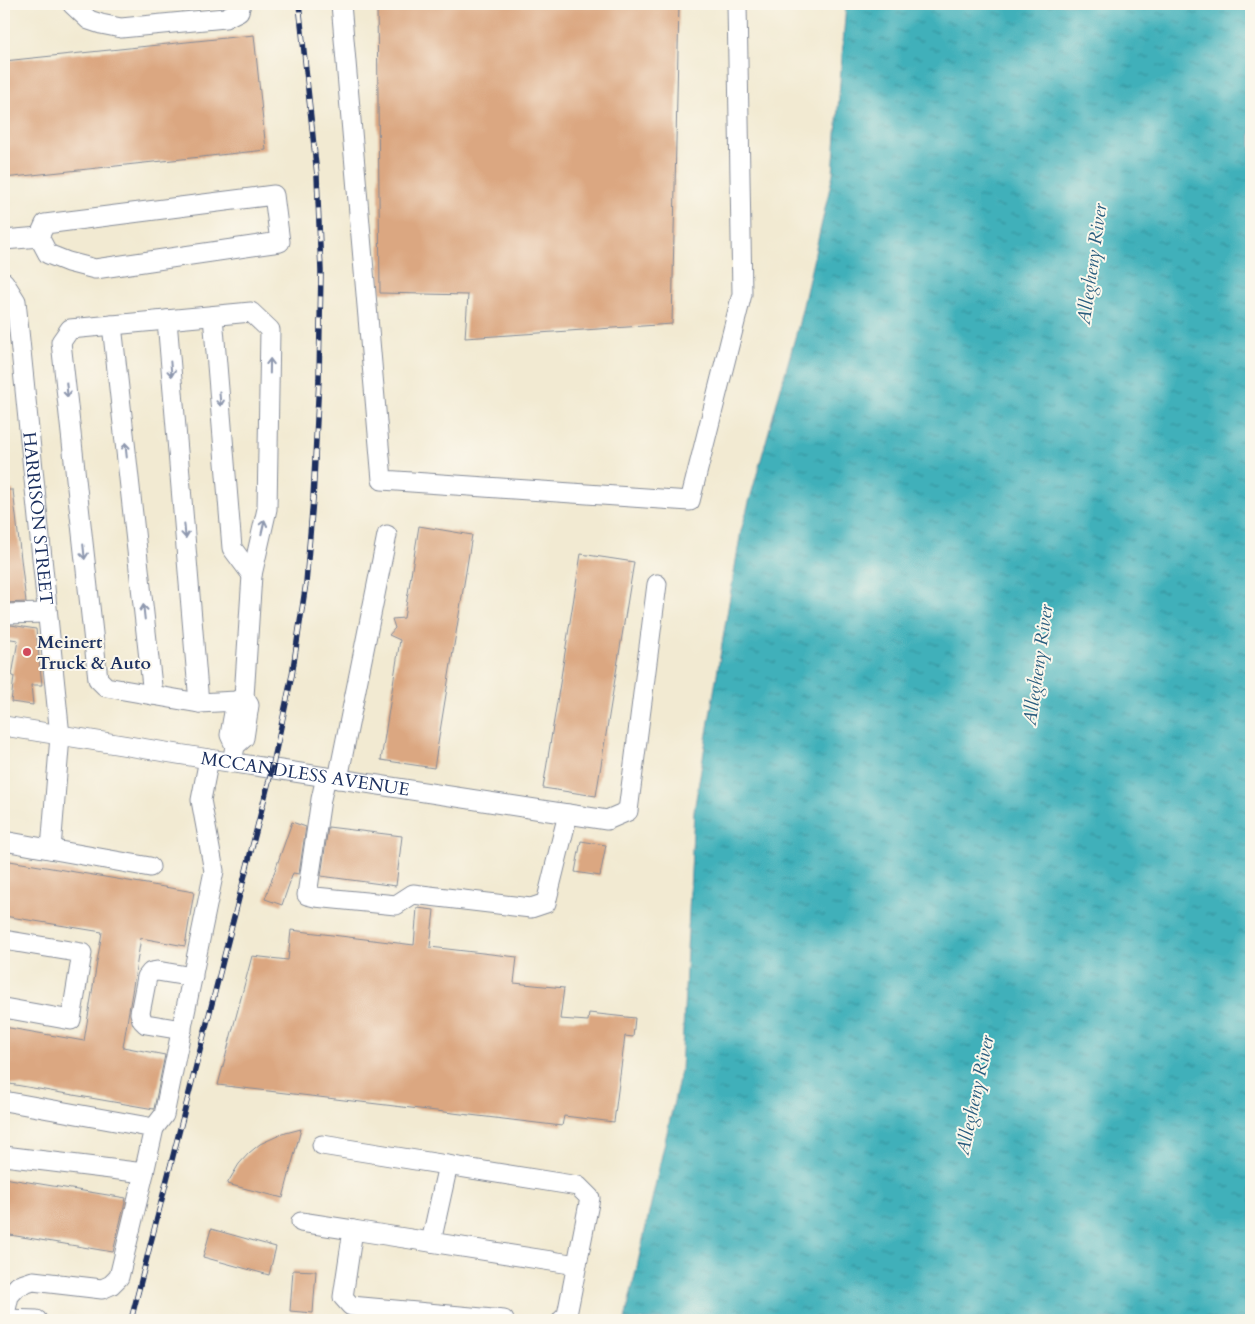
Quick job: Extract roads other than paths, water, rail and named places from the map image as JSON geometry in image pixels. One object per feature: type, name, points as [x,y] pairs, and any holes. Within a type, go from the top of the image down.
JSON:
[{"type":"street","points":[[72,4],[89,20],[121,28],[225,18],[238,11],[241,4]]},
{"type":"street","points":[[341,4],[382,480],[690,501],[742,294],[737,4]]},
{"type":"street","points":[[4,240],[42,230],[274,195],[280,242],[95,269],[68,262],[48,254],[42,230]]},
{"type":"street","points":[[4,282],[10,301]]},
{"type":"street","name":"HARRISON STREET","points":[[10,301],[60,736],[51,849]]},
{"type":"street","points":[[233,754],[244,738],[249,705],[240,699],[199,703],[106,687],[98,679],[61,342],[70,329],[251,312],[270,330],[267,509],[252,575],[240,699]]},
{"type":"street","points":[[213,316],[232,548],[252,575]]},
{"type":"street","points":[[167,320],[199,703]]},
{"type":"street","points":[[112,325],[153,695]]},
{"type":"street","points":[[387,535],[332,778],[321,799],[307,895],[396,905],[413,894],[531,908],[546,903],[568,814]]},
{"type":"street","name":"MCCANDLESS AVENUE","points":[[4,726],[209,759],[233,754],[332,778],[607,820],[628,811],[658,584]]},
{"type":"street","points":[[4,614],[47,613]]},
{"type":"street","points":[[37,1320],[4,1319],[8,1296],[18,1286],[33,1281],[102,1289],[111,1285],[119,1277],[154,1128],[164,1116],[214,871],[200,800],[209,759]]},
{"type":"street","points":[[4,841],[150,867]]},
{"type":"street","points":[[4,940],[82,952],[71,1020],[4,1008]]},
{"type":"street","points":[[182,1030],[146,1024],[142,1020],[140,1013],[147,977],[151,972],[157,971],[193,978]]},
{"type":"street","points":[[4,1101],[154,1128]]},
{"type":"street","points":[[322,1145],[578,1186],[590,1198],[568,1315],[562,1320]]},
{"type":"street","points":[[4,1156],[144,1173]]},
{"type":"street","points":[[431,1242],[448,1165]]},
{"type":"street","points":[[301,1222],[577,1265]]},
{"type":"street","points":[[353,1230],[344,1298],[351,1306],[504,1320]]},
{"type":"water","name":"Allegheny River","points":[[846,4],[1251,4],[1251,1320],[625,1320],[681,1070],[694,811],[741,531],[798,327],[833,174]]},
{"type":"railway","points":[[131,1320],[272,769],[292,675],[306,583],[313,499],[319,379],[321,271],[317,175],[299,4]]},
{"type":"place","name":"Meinert Truck & Auto","points":[[27,652]]}]
